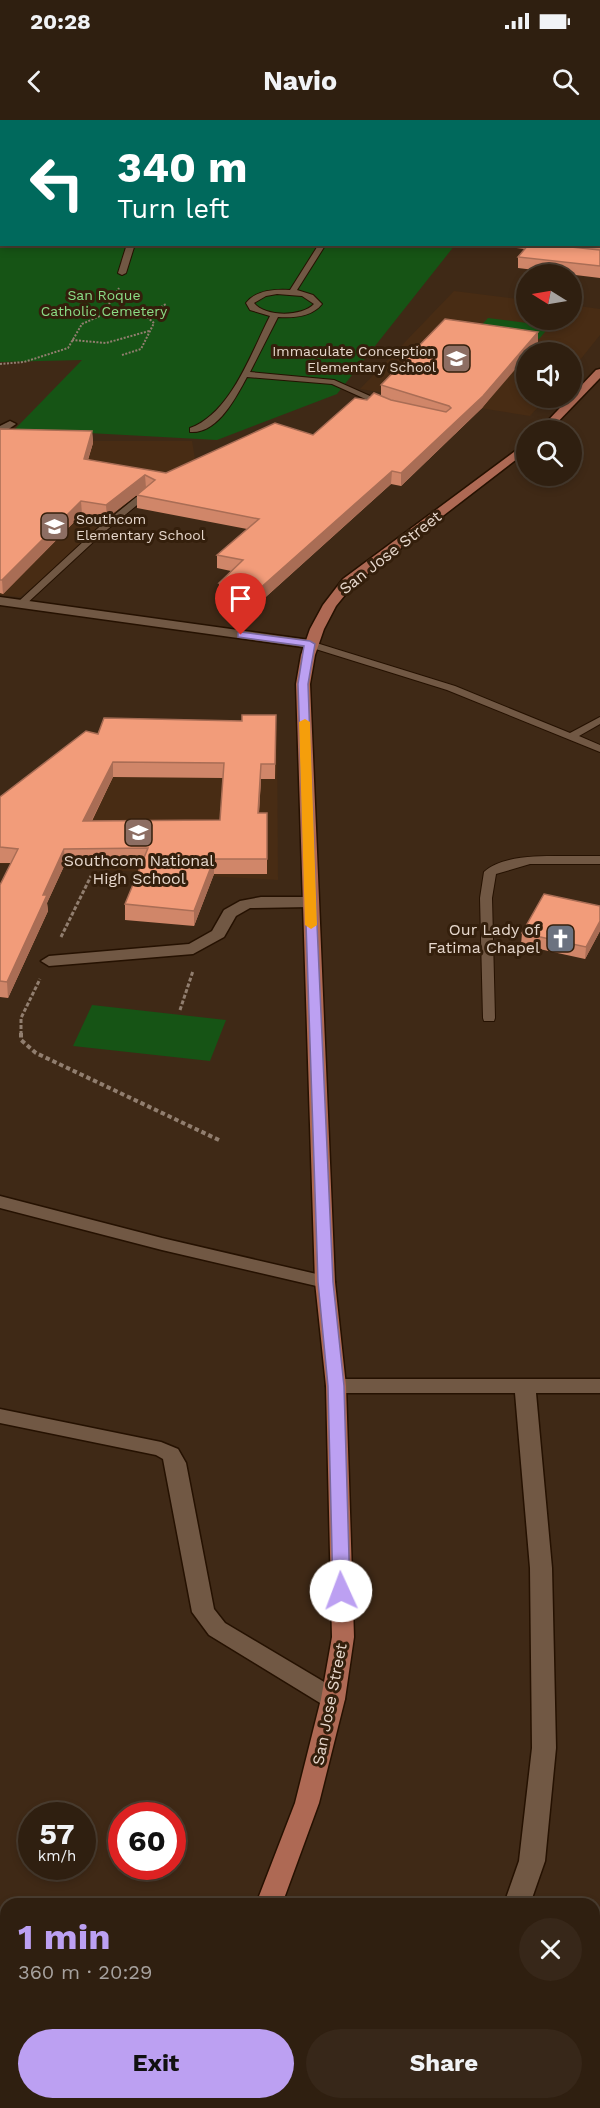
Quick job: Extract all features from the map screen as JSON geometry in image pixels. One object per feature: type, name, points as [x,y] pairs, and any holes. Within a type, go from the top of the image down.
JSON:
[{"type":"main road","points":[[554,420],[600,372]]},
{"type":"main road","name":"San Jose Street","points":[[271,1898],[307,1803],[333,1699],[342,1637],[336,1386],[325,1282],[303,684],[310,644],[330,601],[348,582],[516,455]]},
{"type":"street","points":[[0,601],[310,644]]},
{"type":"street","points":[[49,961],[193,949],[218,934],[230,914],[246,904],[310,902]]},
{"type":"street","points":[[0,1202],[162,1244],[325,1282]]},
{"type":"street","points":[[336,1386],[600,1386]]},
{"type":"street","points":[[519,1898],[532,1860],[544,1748],[540,1569],[525,1386]]},
{"type":"street","points":[[0,1416],[161,1449],[171,1454],[175,1463],[203,1612],[208,1621],[217,1629],[333,1699]]},
{"type":"lane","points":[[122,273],[129,246]]},
{"type":"lane","points":[[292,292],[322,246]]},
{"type":"lane","points":[[292,292],[315,298],[318,304],[314,309],[304,313],[275,315],[253,308],[250,303],[254,298],[264,294],[292,292]]},
{"type":"lane","points":[[193,430],[207,425],[218,415],[244,374],[275,315]]},
{"type":"lane","points":[[244,374],[334,382],[394,408]]},
{"type":"lane","points":[[21,604],[100,531],[148,492]]},
{"type":"lane","points":[[310,644],[451,688],[600,749]]},
{"type":"lane","points":[[570,737],[600,720]]},
{"type":"lane","points":[[489,1018],[486,898],[490,872],[503,865],[531,861],[600,860]]},
{"type":"path","points":[[0,364],[24,362],[68,348],[82,324],[102,315],[118,292],[122,273]]},
{"type":"path","points":[[122,355],[141,349],[154,323],[146,316],[166,304]]},
{"type":"path","points":[[72,340],[106,343],[150,330]]},
{"type":"path","points":[[91,876],[21,1018],[21,1040],[36,1053],[221,1141]]},
{"type":"path","points":[[180,1010],[191,980],[194,964],[193,949]]},
{"type":"shaded area","name":"Immaculate Conception Elementary School","points":[[454,291],[516,299],[516,330],[582,330],[582,306],[600,309],[600,335],[582,358],[582,342],[516,342],[516,408],[537,408],[530,416],[360,389]]},
{"type":"shaded area","name":"Southcom Elementary School","points":[[0,441],[192,441],[195,459],[20,597],[0,595]]},
{"type":"shaded area","name":"Southcom National High School","points":[[277,727],[278,880],[0,864],[0,800],[88,732]]},
{"type":"green space","name":"San Roque Catholic Cemetery","points":[[0,246],[454,246],[337,394],[217,440],[15,429],[82,360],[0,362]]},
{"type":"green space","points":[[488,318],[516,322],[516,330],[547,330],[539,339],[477,330]]},
{"type":"green space","points":[[92,1005],[226,1020],[210,1061],[73,1046]]},
{"type":"building","points":[[527,246],[561,246],[600,250],[600,266],[518,257]]},
{"type":"building","points":[[445,319],[538,332],[529,342],[516,342],[516,358],[483,396],[401,473],[392,471],[258,590],[219,583],[243,560],[217,555],[259,519],[137,495],[155,480],[145,475],[106,505],[81,501],[0,580],[0,429],[92,431],[84,459],[166,473],[275,423],[313,435],[355,398],[367,400],[374,393],[391,400],[446,412],[451,408],[381,385]]},
{"type":"building","name":"Southcom National High School","points":[[242,715],[276,715],[275,764],[261,764],[258,813],[267,813],[267,859],[214,859],[194,911],[125,904],[148,848],[64,849],[43,895],[47,895],[7,982],[0,981],[0,885],[18,849],[0,847],[0,797],[86,731],[98,734],[104,718],[242,721]],"holes":[[[113,762],[224,763],[220,820],[83,821]]]},
{"type":"building","name":"Our Lady of Fatima Chapel","points":[[544,894],[600,906],[600,921],[586,947],[522,933]]},
{"type":"slow traffic","points":[[305,722],[311,925]]},
{"type":"place","name":"Immaculate Conception Elementary School","points":[[457,359]]},
{"type":"place","name":"Southcom Elementary School","points":[[55,527]]},
{"type":"place","name":"Southcom National High School","points":[[139,832]]},
{"type":"place","name":"Our Lady of Fatima Chapel","points":[[561,938]]},
{"type":"route","points":[[241,635],[310,644],[303,684],[310,902],[325,1282],[336,1386],[341,1591]]}]
